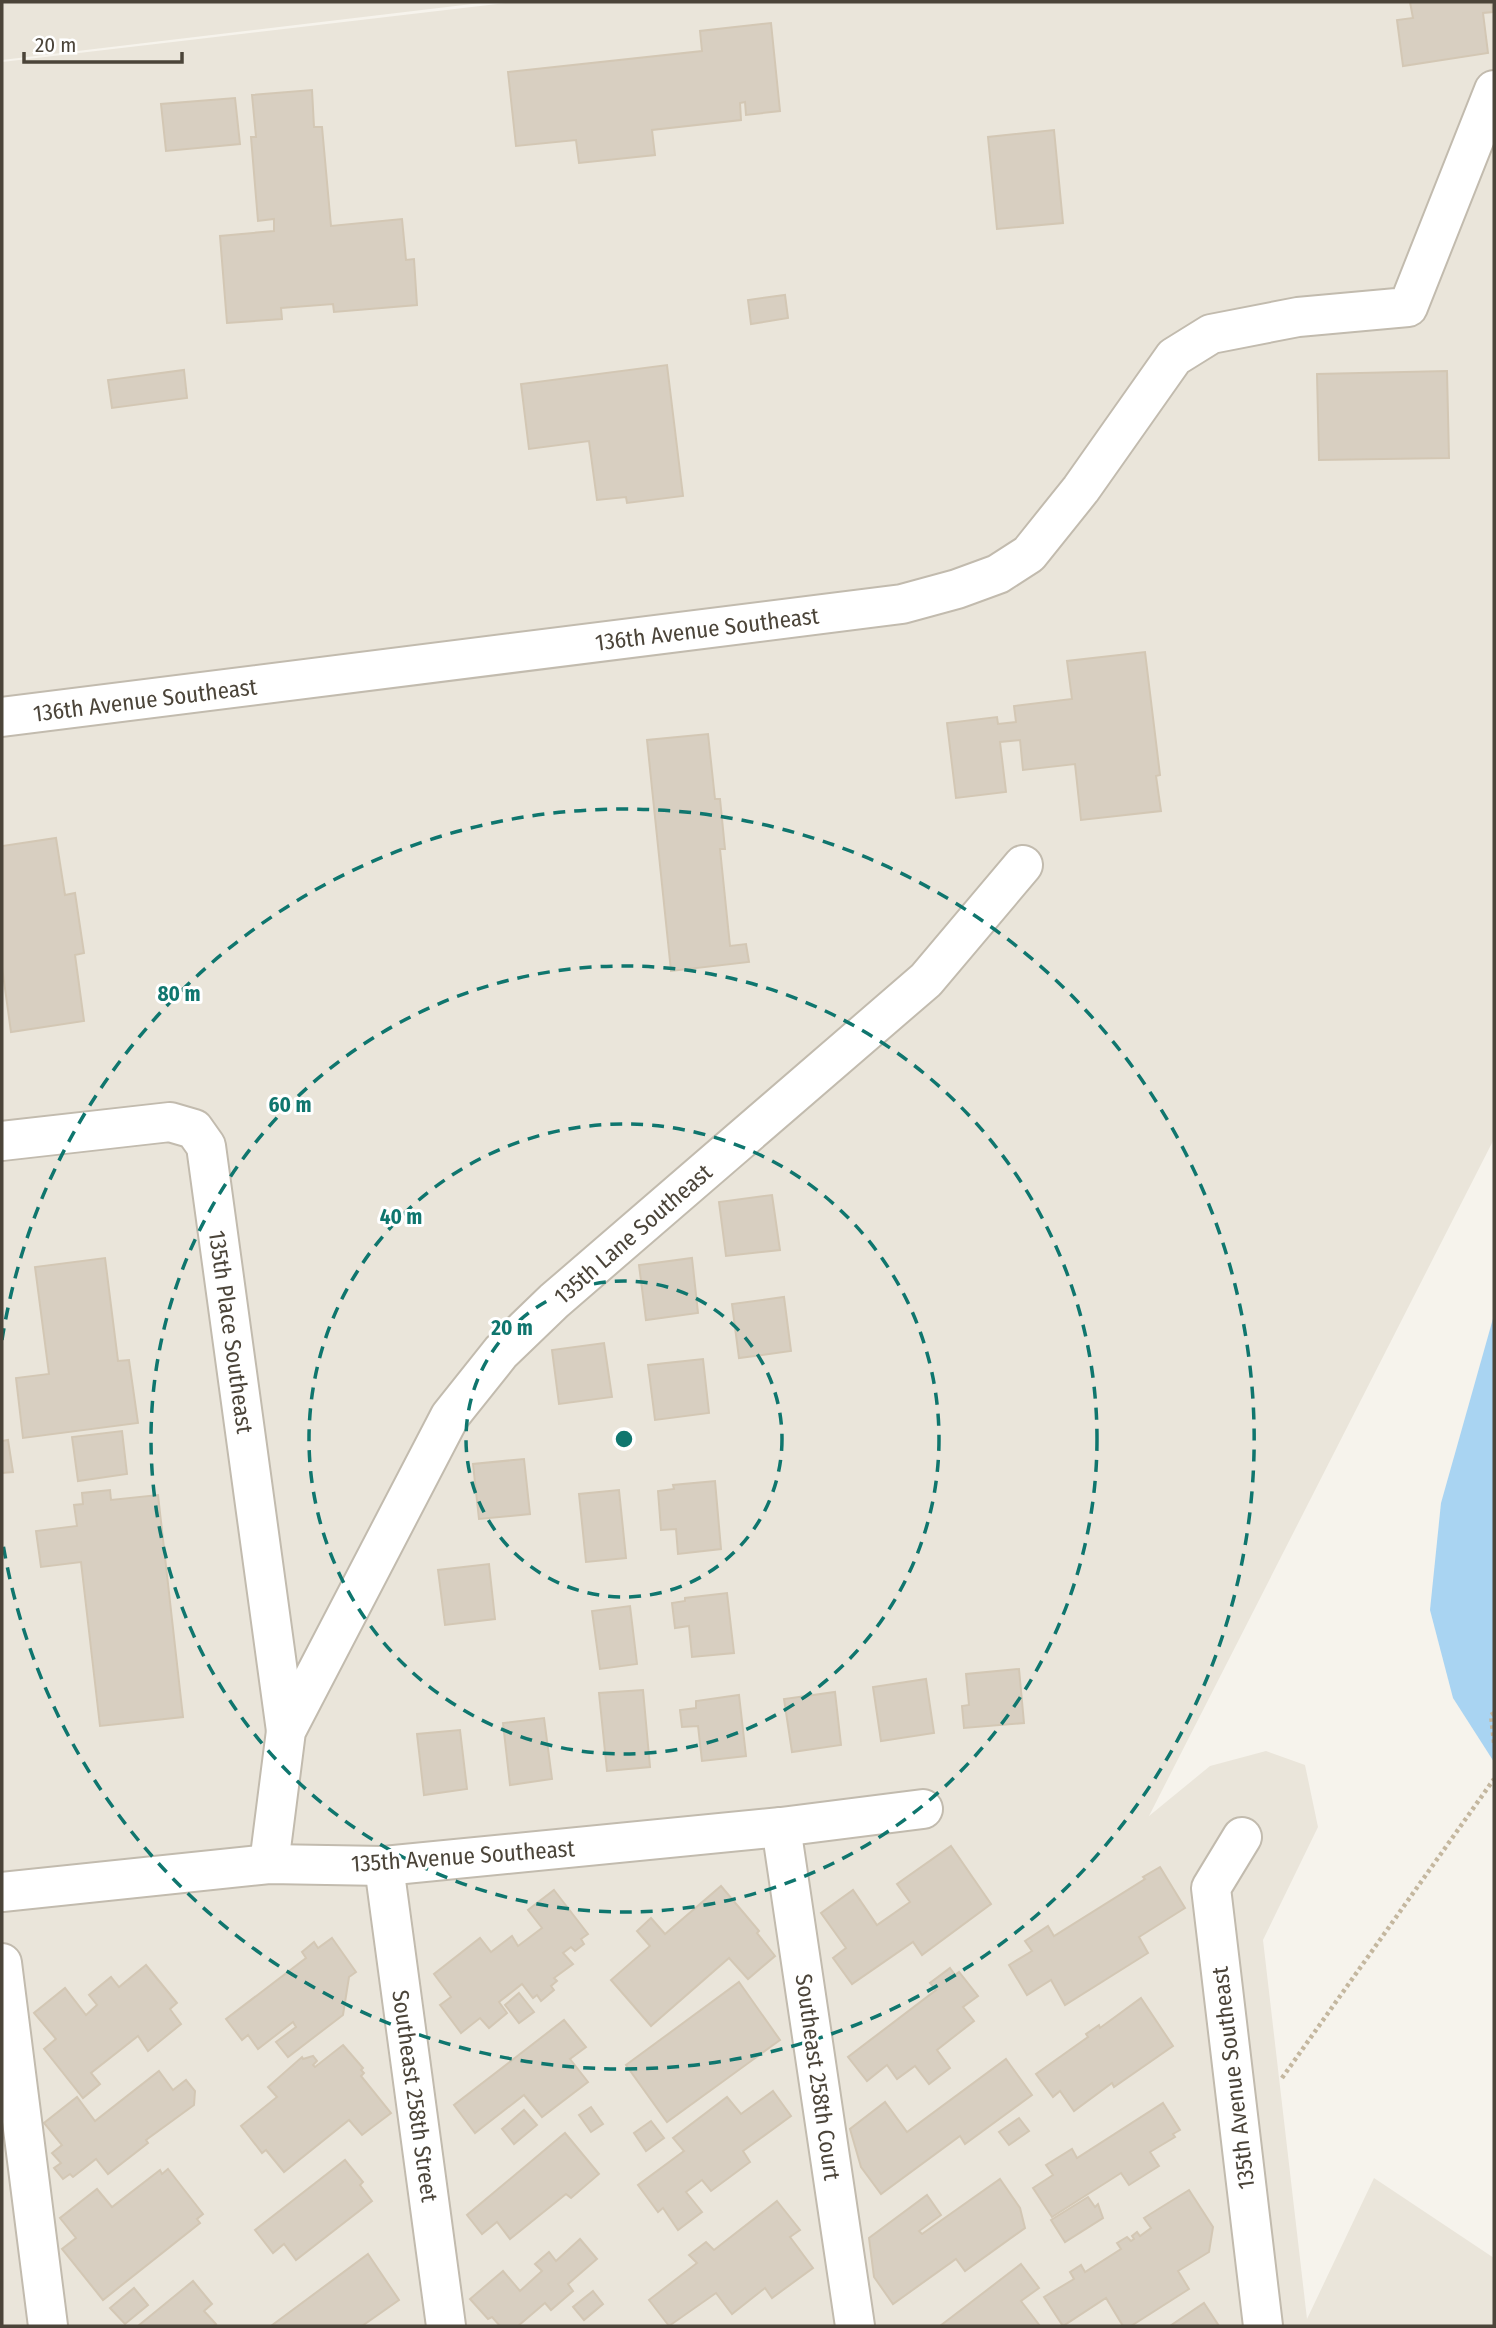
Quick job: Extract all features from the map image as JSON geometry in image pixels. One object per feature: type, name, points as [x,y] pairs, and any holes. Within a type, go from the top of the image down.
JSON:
[{"type":"street","name":"136th Avenue Southeast","points":[[2,718],[902,604],[998,574],[1028,554],[1082,489],[1174,357],[1210,334],[1298,317],[1408,307],[1494,90]]},
{"type":"street","name":"135th Lane Southeast","points":[[269,1864],[286,1731],[450,1416],[501,1352],[554,1301],[926,980],[1023,864]]},
{"type":"street","name":"135th Place Southeast","points":[[2,1141],[170,1122],[194,1129],[206,1146],[286,1731]]},
{"type":"street","name":"135th Avenue Southeast","points":[[2,1892],[269,1864],[384,1866],[781,1827],[923,1809]]},
{"type":"street","name":"Southeast 258th Court","points":[[781,1827],[855,2326]]},
{"type":"street","name":"135th Avenue Southeast","points":[[1242,1837],[1211,1888],[1263,2326]]},
{"type":"street","name":"Southeast 258th Street","points":[[384,1866],[446,2326]]},
{"type":"street","points":[[2,1963],[48,2326]]},
{"type":"path","points":[[1494,1713],[1491,1715],[1494,1743]]},
{"type":"path","points":[[1240,2135],[1494,1779]]},
{"type":"shaded area","points":[[2,2],[489,2],[2,60]]},
{"type":"shaded area","points":[[514,2],[1494,2],[1494,1139],[1149,1816],[1210,1766],[1266,1751],[1305,1765],[1318,1827],[1263,1940],[1307,2319],[1374,2178],[1494,2258],[1494,2326],[2,2326],[2,62]]},
{"type":"water","points":[[1494,1315],[1494,1762],[1453,1698],[1430,1610],[1441,1503]]},
{"type":"building","points":[[1410,2],[1491,2],[1493,12],[1483,13],[1488,53],[1403,66],[1397,20],[1413,18]]},
{"type":"building","points":[[771,23],[780,111],[746,115],[745,102],[740,103],[741,120],[652,130],[655,155],[579,163],[576,140],[516,146],[508,72],[702,51],[700,31]]},
{"type":"building","points":[[312,90],[314,127],[322,127],[331,226],[402,219],[406,260],[414,259],[417,305],[334,312],[333,304],[281,308],[282,319],[227,323],[220,236],[274,231],[274,219],[258,221],[251,137],[256,137],[252,95]]},
{"type":"building","points":[[235,98],[240,144],[166,151],[161,104]]},
{"type":"building","points":[[1054,130],[1063,223],[997,229],[988,137]]},
{"type":"building","points":[[785,295],[788,318],[751,324],[748,300]]},
{"type":"building","points":[[667,365],[683,496],[627,503],[626,497],[597,500],[589,441],[529,449],[521,384]]},
{"type":"building","points":[[184,370],[187,398],[112,408],[108,380]]},
{"type":"building","points":[[1447,371],[1449,458],[1319,460],[1317,374]]},
{"type":"building","points":[[1145,652],[1160,775],[1156,776],[1161,811],[1081,820],[1075,764],[1023,770],[1020,740],[1000,742],[1006,792],[956,798],[947,723],[997,717],[998,724],[1016,722],[1014,706],[1072,699],[1067,661]]},
{"type":"building","points":[[708,734],[715,799],[720,799],[725,849],[720,849],[730,946],[746,944],[749,962],[671,971],[647,740]]},
{"type":"building","points":[[56,838],[65,895],[75,893],[84,953],[75,955],[84,1021],[11,1032],[2,967],[2,846]]},
{"type":"building","points":[[772,1195],[780,1250],[726,1256],[719,1202]]},
{"type":"building","points":[[105,1258],[118,1361],[129,1360],[138,1423],[23,1438],[16,1378],[49,1374],[35,1267]]},
{"type":"building","points":[[692,1258],[698,1313],[646,1320],[639,1265]]},
{"type":"building","points":[[784,1297],[791,1351],[739,1358],[732,1304]]},
{"type":"building","points":[[604,1343],[612,1397],[559,1404],[552,1350]]},
{"type":"building","points":[[703,1359],[709,1413],[655,1420],[648,1365]]},
{"type":"building","points":[[122,1431],[127,1474],[78,1481],[72,1437]]},
{"type":"building","points":[[8,1440],[13,1472],[2,1473],[2,1441]]},
{"type":"building","points":[[524,1459],[530,1514],[479,1519],[473,1464]]},
{"type":"building","points":[[715,1481],[721,1549],[678,1554],[676,1529],[661,1530],[658,1491],[674,1489],[673,1485]]},
{"type":"building","points":[[110,1490],[111,1500],[158,1495],[183,1717],[100,1726],[81,1562],[41,1567],[36,1531],[77,1526],[74,1505],[83,1504],[82,1493]]},
{"type":"building","points":[[619,1490],[626,1558],[586,1562],[579,1494]]},
{"type":"building","points":[[489,1564],[495,1619],[445,1625],[438,1570]]},
{"type":"building","points":[[727,1593],[734,1653],[692,1657],[689,1626],[675,1628],[672,1603],[685,1601],[685,1598]]},
{"type":"building","points":[[630,1606],[637,1664],[600,1669],[592,1611]]},
{"type":"building","points":[[1019,1669],[1024,1723],[964,1728],[962,1706],[969,1705],[966,1674]]},
{"type":"building","points":[[926,1679],[934,1733],[881,1741],[873,1687]]},
{"type":"building","points":[[643,1690],[650,1767],[607,1771],[599,1693]]},
{"type":"building","points":[[835,1692],[841,1745],[792,1752],[784,1699]]},
{"type":"building","points":[[739,1695],[746,1756],[702,1761],[698,1726],[682,1727],[680,1710],[696,1708],[696,1701]]},
{"type":"building","points":[[544,1718],[552,1779],[510,1785],[503,1723]]},
{"type":"building","points":[[460,1730],[467,1789],[424,1795],[417,1734]]},
{"type":"building","points":[[951,1846],[991,1904],[922,1955],[913,1942],[852,1984],[833,1958],[846,1948],[821,1913],[853,1890],[877,1925],[910,1902],[897,1884]]},
{"type":"building","points":[[1160,1867],[1185,1908],[1139,1937],[1148,1953],[1065,2005],[1051,1980],[1027,1995],[1009,1965],[1032,1951],[1025,1941],[1048,1926],[1054,1936]]},
{"type":"building","points":[[721,1886],[759,1931],[757,1933],[775,1956],[748,1979],[729,1958],[651,2026],[611,1980],[650,1946],[637,1931],[651,1918],[665,1934]]},
{"type":"building","points":[[554,1890],[588,1934],[581,1939],[584,1944],[575,1951],[571,1947],[563,1953],[573,1964],[554,1978],[557,1981],[551,1986],[554,1990],[541,2001],[537,1995],[533,1998],[522,1984],[499,2002],[507,2013],[489,2028],[480,2018],[461,2033],[440,2005],[451,1997],[434,1974],[480,1938],[491,1952],[512,1936],[518,1946],[542,1928],[528,1910]]},
{"type":"building","points":[[332,1938],[356,1972],[349,1977],[343,2015],[288,2057],[276,2042],[296,2027],[293,2022],[258,2049],[248,2035],[242,2040],[226,2019],[306,1958],[302,1952],[314,1942],[318,1948]]},
{"type":"building","points":[[146,1965],[177,2003],[170,2009],[181,2024],[148,2051],[138,2036],[91,2073],[100,2084],[83,2098],[44,2049],[56,2039],[34,2013],[65,1988],[86,2015],[97,2005],[89,1995],[111,1977],[119,1987]]},
{"type":"building","points":[[950,1968],[955,1975],[959,1972],[978,1996],[963,2007],[974,2021],[937,2050],[950,2068],[929,2084],[915,2066],[897,2079],[887,2065],[867,2081],[848,2057],[936,1990],[930,1983]]},
{"type":"building","points":[[739,1982],[780,2040],[667,2122],[626,2065]]},
{"type":"building","points":[[519,1993],[534,2012],[519,2023],[505,2005]]},
{"type":"building","points":[[1141,1998],[1173,2046],[1114,2087],[1112,2083],[1074,2111],[1060,2091],[1053,2097],[1036,2074],[1088,2037],[1086,2034],[1099,2025],[1100,2028]]},
{"type":"building","points":[[564,2020],[586,2047],[570,2059],[588,2082],[542,2117],[524,2095],[475,2133],[454,2105]]},
{"type":"building","points":[[343,2045],[363,2068],[361,2070],[364,2073],[361,2076],[391,2113],[362,2135],[349,2120],[284,2172],[266,2150],[262,2153],[241,2126],[277,2097],[268,2087],[302,2057],[313,2056],[317,2061],[313,2065],[315,2067]]},
{"type":"building","points":[[1006,2059],[1032,2095],[965,2144],[960,2136],[881,2194],[861,2167],[850,2129],[885,2102],[907,2132]]},
{"type":"building","points":[[159,2071],[173,2090],[186,2080],[195,2091],[194,2105],[146,2140],[148,2143],[108,2174],[96,2159],[73,2177],[70,2174],[63,2179],[54,2168],[61,2163],[52,2153],[62,2145],[44,2123],[77,2097],[95,2121]]},
{"type":"building","points":[[773,2091],[791,2116],[743,2151],[750,2162],[711,2191],[702,2180],[686,2192],[702,2212],[678,2230],[663,2208],[658,2212],[638,2185],[684,2151],[673,2138],[727,2097],[741,2114]]},
{"type":"building","points":[[1163,2103],[1180,2130],[1173,2134],[1175,2137],[1150,2152],[1159,2166],[1129,2185],[1121,2173],[1052,2217],[1033,2188],[1053,2175],[1046,2165],[1072,2149],[1077,2158]]},
{"type":"building","points":[[591,2107],[603,2124],[591,2132],[579,2115]]},
{"type":"building","points":[[524,2110],[537,2125],[514,2144],[502,2129]]},
{"type":"building","points":[[1019,2118],[1029,2131],[1009,2145],[999,2132]]},
{"type":"building","points":[[651,2121],[664,2138],[646,2151],[634,2133]]},
{"type":"building","points":[[565,2133],[599,2174],[571,2198],[566,2194],[510,2239],[497,2222],[482,2234],[467,2215]]},
{"type":"building","points":[[345,2160],[363,2182],[360,2185],[372,2201],[296,2260],[284,2244],[273,2253],[255,2230]]},
{"type":"building","points":[[168,2169],[203,2214],[197,2219],[200,2223],[103,2300],[62,2249],[76,2238],[60,2218],[97,2189],[112,2207],[160,2170],[162,2174]]},
{"type":"building","points":[[1000,2179],[1020,2208],[1025,2228],[965,2271],[956,2259],[893,2304],[874,2277],[869,2238],[927,2195],[941,2215],[919,2231],[922,2234]]},
{"type":"building","points":[[1189,2190],[1213,2227],[1209,2252],[1178,2271],[1189,2289],[1131,2326],[1123,2326],[1106,2298],[1063,2326],[1044,2297],[1074,2279],[1070,2272],[1081,2265],[1085,2272],[1121,2249],[1117,2243],[1127,2237],[1131,2241],[1137,2232],[1140,2236],[1151,2228],[1144,2218]]},
{"type":"building","points":[[1088,2197],[1095,2207],[1098,2204],[1103,2218],[1065,2242],[1051,2220]]},
{"type":"building","points":[[777,2201],[800,2230],[790,2237],[813,2268],[772,2298],[765,2288],[732,2314],[716,2293],[669,2326],[649,2300],[697,2263],[689,2255],[706,2242],[714,2250]]},
{"type":"building","points":[[580,2239],[597,2259],[568,2284],[573,2291],[551,2310],[545,2303],[518,2326],[500,2326],[492,2317],[488,2319],[470,2299],[503,2271],[520,2291],[542,2271],[535,2264],[549,2252],[556,2261]]},
{"type":"building","points":[[368,2254],[399,2300],[362,2326],[271,2326]]},
{"type":"building","points":[[1021,2264],[1039,2288],[1021,2301],[1040,2326],[940,2326]]},
{"type":"building","points":[[193,2281],[212,2304],[204,2311],[216,2324],[138,2326]]},
{"type":"building","points":[[134,2288],[148,2305],[125,2324],[110,2308]]},
{"type":"building","points":[[593,2291],[603,2304],[584,2320],[573,2307]]},
{"type":"building","points":[[1204,2303],[1219,2326],[1170,2326]]}]
